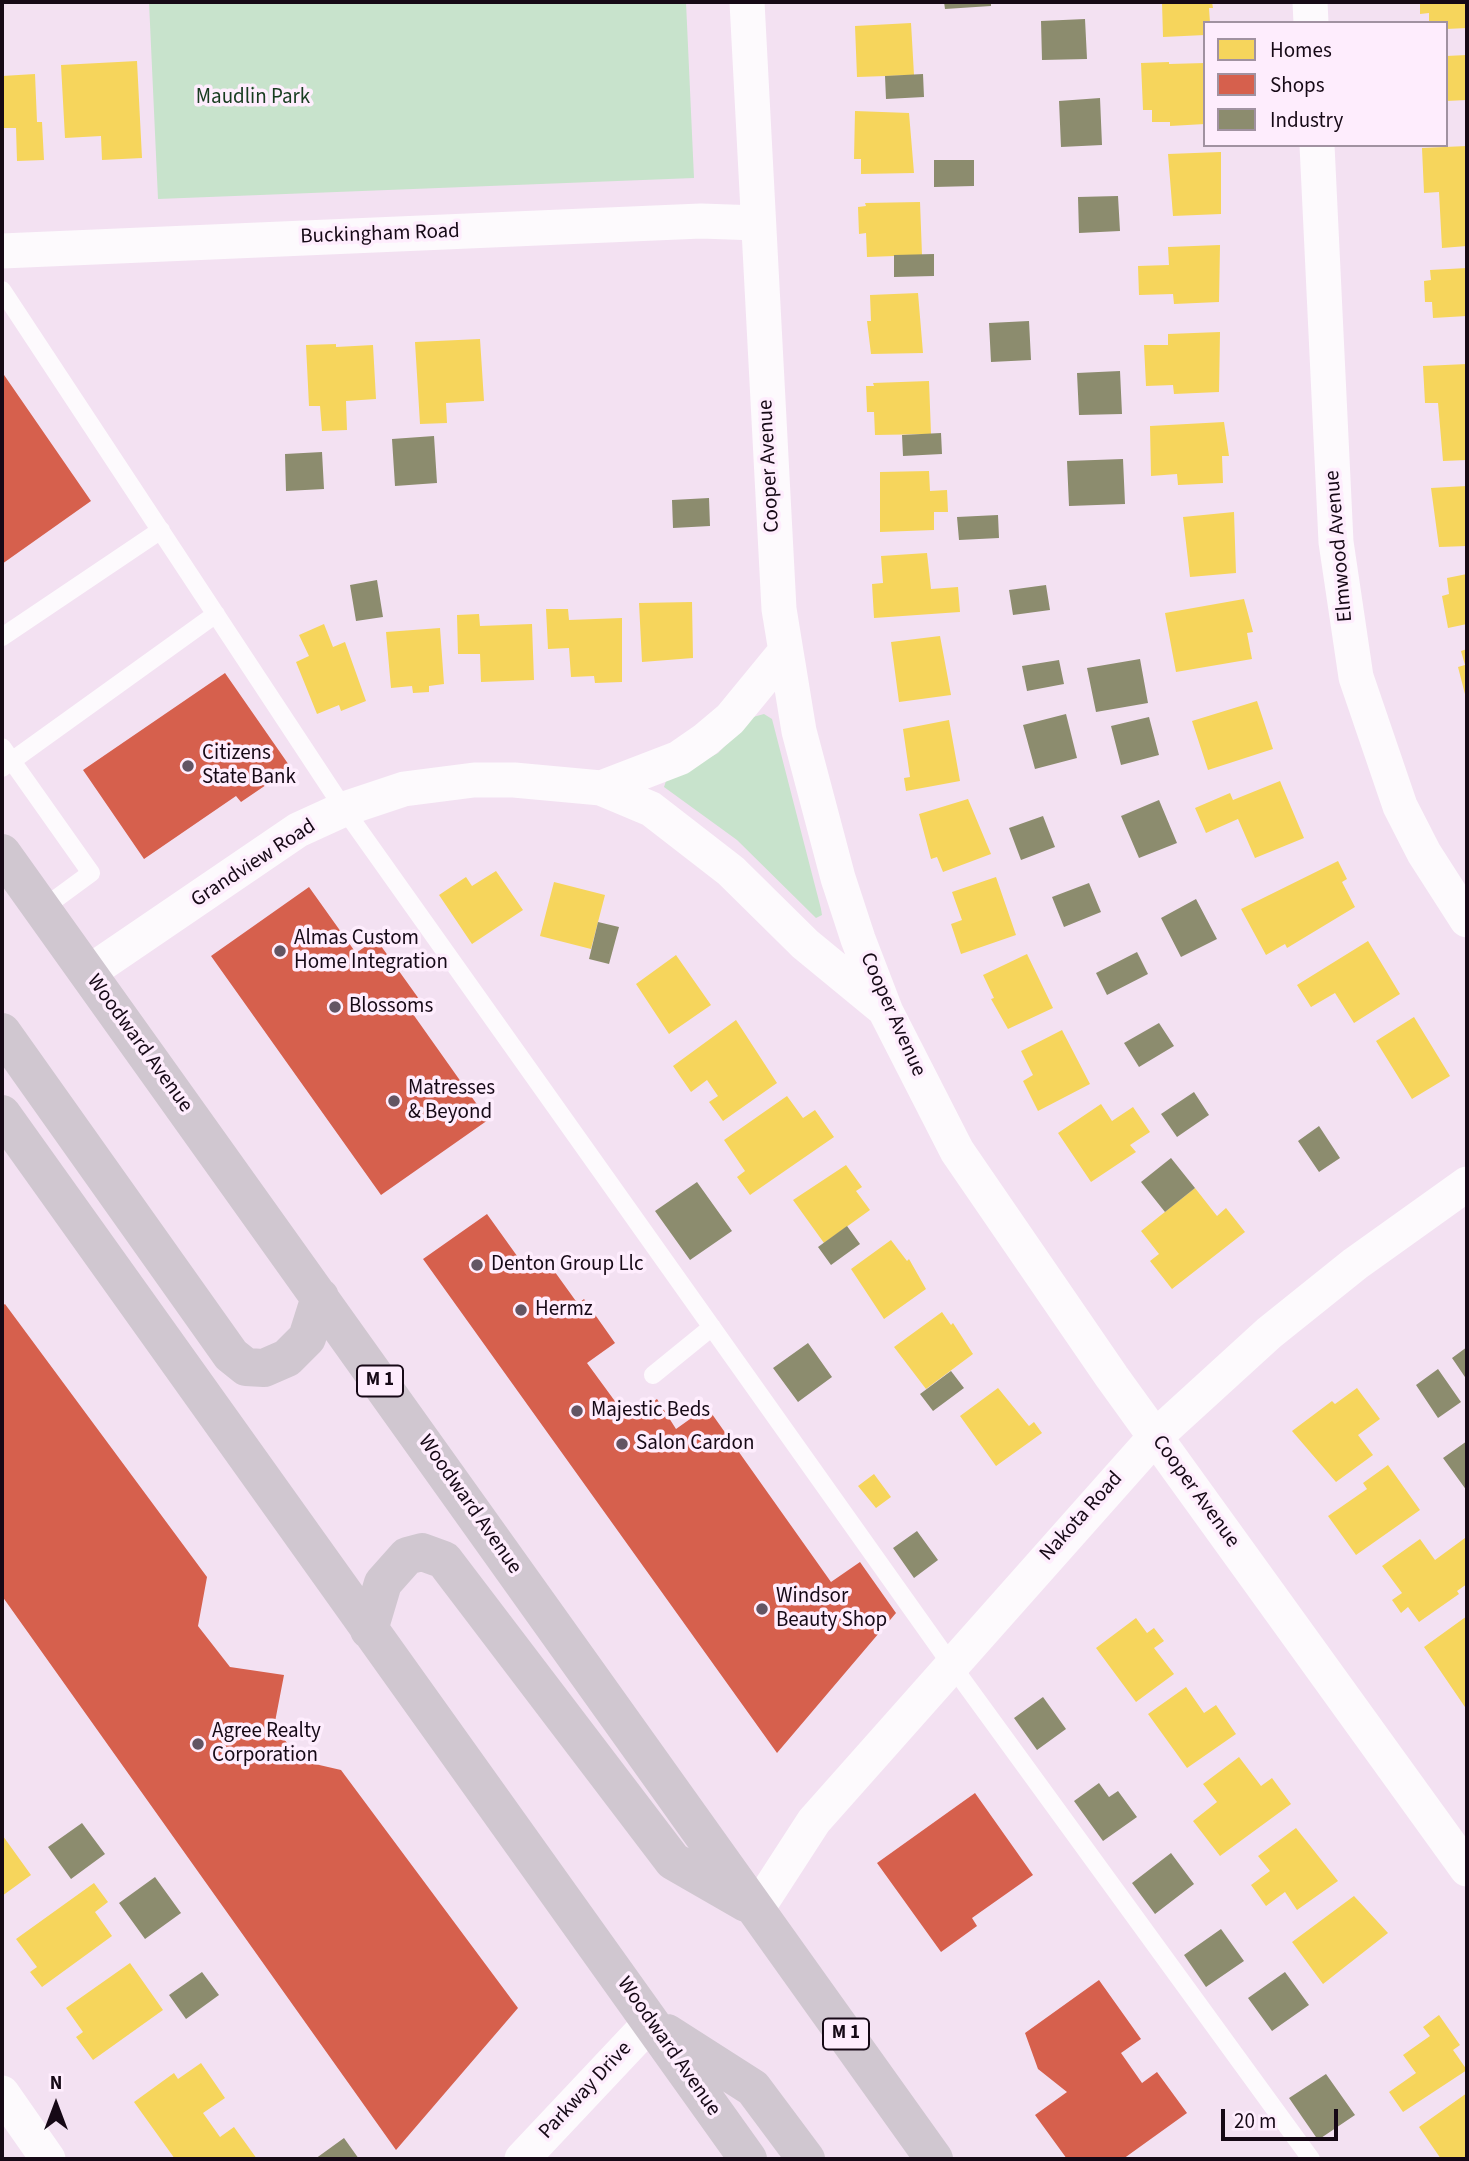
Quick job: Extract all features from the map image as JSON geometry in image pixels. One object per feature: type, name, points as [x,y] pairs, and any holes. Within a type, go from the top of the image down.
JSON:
[{"type":"main road","name":"Woodward Avenue","points":[[2,853],[934,2159]]},
{"type":"main road","points":[[2,1032],[230,1355],[246,1367],[264,1367],[287,1358],[307,1338],[320,1297]]},
{"type":"main road","name":"Woodward Avenue","points":[[2,1114],[748,2159]]},
{"type":"main road","points":[[369,1630],[383,1583],[407,1556],[422,1552],[444,1560],[673,1861],[757,1909]]},
{"type":"main road","points":[[651,2022],[753,2088],[806,2159]]},
{"type":"street","name":"Cooper Avenue","points":[[747,2],[774,554],[785,652],[799,731],[825,833],[858,939],[886,1012],[957,1151],[1155,1437],[1467,1869]]},
{"type":"street","points":[[1310,2],[1311,21]]},
{"type":"street","name":"Elmwood Avenue","points":[[1317,147],[1336,542],[1356,677],[1400,806],[1424,853],[1467,920]]},
{"type":"street","name":"Buckingham Road","points":[[2,251],[701,222],[758,223]]},
{"type":"street","name":"Grandview Road","points":[[601,788],[679,758],[705,740],[730,719],[785,652]]},
{"type":"street","name":"Grandview Road","points":[[88,973],[299,830],[344,809],[404,789],[474,779],[553,782],[601,788],[651,810],[680,829],[732,872],[805,944],[886,1012]]},
{"type":"street","name":"Nakota Road","points":[[757,1909],[814,1821],[1155,1437],[1269,1333],[1355,1264],[1467,1184]]},
{"type":"street","name":"Parkway Drive","points":[[522,2159],[651,2022]]},
{"type":"street","points":[[2,2093],[48,2159]]},
{"type":"lane","points":[[2,290],[344,809],[953,1667],[1311,2159]]},
{"type":"lane","points":[[2,637],[161,530]]},
{"type":"lane","points":[[43,909],[91,873],[5,759],[216,614]]},
{"type":"lane","points":[[653,1375],[712,1327]]},
{"type":"green space","name":"Maudlin Park","points":[[149,2],[686,2],[694,178],[158,199]]},
{"type":"green space","points":[[764,714],[772,719],[821,909],[822,915],[816,918],[737,840],[664,787],[666,781],[718,753],[753,717]]},
{"type":"building: Homes","points":[[1162,2],[1212,2],[1213,8],[1209,8],[1210,21],[1203,21],[1203,35],[1163,37]]},
{"type":"building: Homes","points":[[1420,2],[1467,2],[1467,28],[1448,29],[1448,21],[1429,21],[1429,13],[1420,14]]},
{"type":"building: Homes","points":[[911,23],[914,75],[857,77],[855,26]]},
{"type":"building: Homes","points":[[1467,55],[1467,100],[1448,101],[1448,56]]},
{"type":"building: Homes","points":[[137,61],[142,158],[102,160],[101,136],[65,138],[61,65]]},
{"type":"building: Homes","points":[[1141,63],[1203,63],[1203,124],[1170,126],[1170,122],[1152,122],[1152,110],[1143,110]]},
{"type":"building: Homes","points":[[35,74],[37,122],[42,122],[44,160],[17,161],[16,128],[2,128],[2,76]]},
{"type":"building: Homes","points":[[855,111],[909,113],[914,173],[861,174],[861,159],[854,159]]},
{"type":"building: Homes","points":[[1467,146],[1467,246],[1442,248],[1439,192],[1424,193],[1422,148]]},
{"type":"building: Homes","points":[[1221,152],[1221,214],[1173,216],[1168,154]]},
{"type":"building: Homes","points":[[920,202],[922,255],[867,257],[866,233],[859,234],[858,207],[866,206],[865,203]]},
{"type":"building: Homes","points":[[1220,245],[1219,302],[1174,304],[1173,294],[1139,295],[1138,266],[1169,265],[1168,247]]},
{"type":"building: Homes","points":[[1467,268],[1467,316],[1433,318],[1432,302],[1425,302],[1424,281],[1431,280],[1430,270]]},
{"type":"building: Homes","points":[[918,293],[923,353],[871,354],[867,321],[871,321],[870,295]]},
{"type":"building: Homes","points":[[1220,332],[1219,392],[1174,394],[1173,385],[1146,386],[1144,345],[1168,345],[1168,334]]},
{"type":"building: Homes","points":[[480,339],[484,401],[446,403],[447,423],[420,424],[415,342]]},
{"type":"building: Homes","points":[[336,344],[336,347],[373,345],[376,399],[346,401],[347,430],[322,431],[320,406],[309,406],[306,345]]},
{"type":"building: Homes","points":[[1467,364],[1467,460],[1443,461],[1438,403],[1425,403],[1423,366]]},
{"type":"building: Homes","points":[[929,381],[931,434],[875,435],[874,412],[867,412],[866,386],[874,386],[873,383]]},
{"type":"building: Homes","points":[[1224,422],[1229,456],[1222,456],[1223,483],[1178,485],[1177,474],[1151,476],[1150,426]]},
{"type":"building: Homes","points":[[929,471],[930,491],[947,490],[948,512],[934,512],[934,530],[880,532],[880,472]]},
{"type":"building: Homes","points":[[1467,486],[1467,546],[1439,547],[1431,488]]},
{"type":"building: Homes","points":[[1234,512],[1236,573],[1190,577],[1183,517]]},
{"type":"building: Homes","points":[[927,553],[931,589],[958,587],[960,612],[874,618],[872,584],[883,583],[881,556]]},
{"type":"building: Homes","points":[[1467,574],[1467,624],[1448,628],[1442,596],[1449,594],[1447,578]]},
{"type":"building: Homes","points":[[1244,599],[1253,632],[1247,633],[1252,659],[1176,672],[1165,613]]},
{"type":"building: Homes","points":[[692,602],[693,658],[642,662],[639,603]]},
{"type":"building: Homes","points":[[546,609],[568,609],[569,620],[622,618],[622,682],[595,683],[594,676],[571,677],[569,648],[548,649]]},
{"type":"building: Homes","points":[[479,614],[480,626],[532,624],[534,680],[481,682],[480,654],[458,654],[457,615]]},
{"type":"building: Homes","points":[[324,624],[333,647],[345,642],[366,701],[341,711],[339,705],[317,714],[296,662],[309,656],[299,635]]},
{"type":"building: Homes","points":[[440,628],[444,684],[429,686],[429,692],[413,693],[412,686],[391,688],[386,632]]},
{"type":"building: Homes","points":[[940,636],[951,695],[899,702],[891,642]]},
{"type":"building: Homes","points":[[1467,649],[1466,698],[1458,667],[1465,665],[1461,651]]},
{"type":"building: Homes","points":[[1257,701],[1273,749],[1208,770],[1192,721]]},
{"type":"building: Homes","points":[[949,720],[960,781],[906,791],[904,778],[910,777],[903,729]]},
{"type":"building: Homes","points":[[1280,781],[1304,838],[1255,858],[1238,819],[1206,833],[1195,808],[1230,793],[1233,800]]},
{"type":"building: Homes","points":[[968,799],[991,854],[943,872],[937,857],[931,859],[919,814]]},
{"type":"building: Homes","points":[[1338,861],[1347,879],[1342,882],[1355,907],[1287,948],[1285,944],[1266,955],[1241,909]]},
{"type":"building: Homes","points":[[496,871],[523,910],[472,944],[439,895],[466,877],[472,886]]},
{"type":"building: Homes","points":[[996,877],[1016,935],[961,954],[951,924],[962,920],[952,892]]},
{"type":"building: Homes","points":[[554,882],[605,895],[591,949],[540,936]]},
{"type":"building: Homes","points":[[1368,941],[1400,994],[1354,1023],[1335,993],[1311,1007],[1297,985]]},
{"type":"building: Homes","points":[[1027,954],[1053,1008],[1008,1029],[991,999],[994,998],[983,975]]},
{"type":"building: Homes","points":[[676,955],[711,1005],[669,1034],[636,984]]},
{"type":"building: Homes","points":[[1414,1017],[1450,1076],[1412,1099],[1376,1041]]},
{"type":"building: Homes","points":[[736,1020],[777,1083],[723,1121],[709,1102],[718,1096],[707,1080],[691,1092],[673,1066]]},
{"type":"building: Homes","points":[[1062,1030],[1090,1084],[1038,1111],[1023,1081],[1033,1075],[1021,1051]]},
{"type":"building: Homes","points":[[787,1096],[803,1118],[815,1110],[834,1137],[750,1195],[737,1177],[745,1171],[724,1140]]},
{"type":"building: Homes","points":[[1101,1104],[1112,1121],[1133,1107],[1150,1132],[1130,1145],[1136,1152],[1091,1182],[1058,1133]]},
{"type":"building: Homes","points":[[846,1165],[862,1187],[856,1191],[870,1210],[824,1243],[793,1200]]},
{"type":"building: Homes","points":[[1195,1188],[1217,1216],[1226,1208],[1245,1232],[1172,1289],[1150,1261],[1159,1254],[1141,1231]]},
{"type":"building: Homes","points":[[891,1240],[907,1261],[909,1259],[926,1289],[884,1319],[851,1269]]},
{"type":"building: Homes","points":[[942,1312],[951,1325],[953,1323],[973,1354],[926,1389],[894,1347]]},
{"type":"building: Homes","points":[[998,1388],[1029,1426],[1034,1422],[1042,1433],[996,1466],[960,1416]]},
{"type":"building: Homes","points":[[1357,1388],[1380,1419],[1358,1435],[1373,1455],[1336,1482],[1292,1431],[1332,1401],[1335,1404]]},
{"type":"building: Homes","points":[[1388,1465],[1420,1510],[1356,1555],[1328,1516],[1367,1489],[1363,1483]]},
{"type":"building: Homes","points":[[874,1474],[891,1497],[876,1508],[858,1486]]},
{"type":"building: Homes","points":[[1465,1538],[1467,1584],[1457,1591],[1459,1594],[1419,1622],[1408,1607],[1401,1613],[1392,1600],[1402,1593],[1382,1566],[1420,1539],[1435,1560]]},
{"type":"building: Homes","points":[[1467,1616],[1467,1710],[1424,1647]]},
{"type":"building: Homes","points":[[1136,1618],[1147,1633],[1154,1628],[1164,1641],[1154,1648],[1174,1674],[1136,1702],[1096,1648]]},
{"type":"building: Homes","points":[[1186,1687],[1204,1713],[1216,1705],[1236,1734],[1187,1768],[1148,1714]]},
{"type":"building: Homes","points":[[1239,1757],[1261,1786],[1272,1778],[1291,1804],[1220,1856],[1193,1821],[1217,1802],[1203,1784]]},
{"type":"building: Homes","points":[[1296,1828],[1338,1881],[1297,1910],[1285,1892],[1266,1906],[1251,1885],[1270,1871],[1258,1856]]},
{"type":"building: Homes","points":[[2,1837],[31,1875],[2,1896]]},
{"type":"building: Homes","points":[[94,1883],[108,1902],[95,1912],[112,1936],[42,1987],[30,1972],[37,1967],[16,1939]]},
{"type":"building: Homes","points":[[1354,1896],[1388,1933],[1323,1984],[1292,1942]]},
{"type":"building: Homes","points":[[130,1963],[163,2010],[93,2060],[76,2037],[83,2032],[66,2008]]},
{"type":"building: Homes","points":[[1439,2015],[1460,2045],[1453,2050],[1467,2070],[1403,2112],[1389,2092],[1416,2073],[1403,2055],[1430,2036],[1423,2027]]},
{"type":"building: Homes","points":[[201,2063],[225,2098],[203,2113],[220,2137],[234,2127],[257,2159],[175,2159],[134,2102],[174,2073],[178,2079]]},
{"type":"building: Homes","points":[[1467,2093],[1467,2157],[1441,2159],[1419,2127]]},
{"type":"building: Shops","points":[[2,372],[91,501],[2,564]]},
{"type":"building: Shops","points":[[225,673],[291,768],[241,802],[236,796],[144,859],[83,770]]},
{"type":"building: Shops","points":[[309,887],[356,953],[376,939],[419,999],[408,1007],[488,1120],[381,1195],[211,956]]},
{"type":"building: Shops","points":[[487,1214],[530,1274],[547,1261],[578,1304],[584,1299],[615,1343],[587,1363],[628,1419],[657,1399],[676,1429],[707,1407],[831,1582],[860,1562],[896,1613],[777,1753],[423,1259]]},
{"type":"building: Shops","name":"Agree Realty Corporation","points":[[5,1304],[207,1577],[198,1626],[230,1667],[284,1675],[274,1727],[302,1761],[341,1770],[518,2008],[396,2150],[2,1596],[2,1306]]},
{"type":"building: Shops","points":[[975,1793],[1033,1875],[972,1918],[977,1926],[941,1952],[877,1863]]},
{"type":"building: Shops","points":[[1099,1980],[1141,2039],[1121,2053],[1142,2083],[1157,2072],[1187,2113],[1123,2159],[1067,2159],[1035,2115],[1067,2092],[1038,2069],[1025,2033]]},
{"type":"building: Industry","points":[[944,2],[991,2],[991,6],[945,9]]},
{"type":"building: Industry","points":[[1085,19],[1087,59],[1042,60],[1041,21]]},
{"type":"building: Industry","points":[[923,74],[924,97],[886,99],[885,76]]},
{"type":"building: Industry","points":[[1100,98],[1102,145],[1061,147],[1059,101]]},
{"type":"building: Industry","points":[[934,160],[974,160],[974,186],[934,187]]},
{"type":"building: Industry","points":[[1118,196],[1120,231],[1079,233],[1078,197]]},
{"type":"building: Industry","points":[[934,254],[934,276],[894,277],[894,255]]},
{"type":"building: Industry","points":[[1029,321],[1031,360],[991,362],[989,323]]},
{"type":"building: Industry","points":[[1120,371],[1122,414],[1079,415],[1077,373]]},
{"type":"building: Industry","points":[[941,433],[942,454],[903,456],[902,435]]},
{"type":"building: Industry","points":[[434,436],[437,483],[395,486],[392,439]]},
{"type":"building: Industry","points":[[322,452],[324,489],[286,491],[285,454]]},
{"type":"building: Industry","points":[[1123,459],[1125,504],[1069,506],[1067,461]]},
{"type":"building: Industry","points":[[709,498],[710,526],[673,528],[672,500]]},
{"type":"building: Industry","points":[[998,515],[999,538],[959,540],[957,517]]},
{"type":"building: Industry","points":[[377,580],[383,617],[356,621],[350,585]]},
{"type":"building: Industry","points":[[1046,585],[1050,610],[1013,615],[1009,590]]},
{"type":"building: Industry","points":[[1140,659],[1148,703],[1096,712],[1087,668]]},
{"type":"building: Industry","points":[[1059,660],[1064,684],[1027,691],[1022,666]]},
{"type":"building: Industry","points":[[1066,714],[1077,758],[1035,769],[1023,725]]},
{"type":"building: Industry","points":[[1149,717],[1159,755],[1121,765],[1111,726]]},
{"type":"building: Industry","points":[[1159,800],[1177,843],[1139,858],[1121,816]]},
{"type":"building: Industry","points":[[1043,816],[1055,847],[1021,860],[1009,828]]},
{"type":"building: Industry","points":[[1089,883],[1101,912],[1064,927],[1052,897]]},
{"type":"building: Industry","points":[[1196,899],[1217,939],[1181,957],[1161,918]]},
{"type":"building: Industry","points":[[598,922],[619,927],[609,964],[589,959]]},
{"type":"building: Industry","points":[[1137,952],[1148,974],[1107,995],[1096,973]]},
{"type":"building: Industry","points":[[1159,1023],[1174,1046],[1139,1067],[1124,1043]]},
{"type":"building: Industry","points":[[1194,1092],[1209,1115],[1177,1137],[1161,1114]]},
{"type":"building: Industry","points":[[1319,1126],[1340,1158],[1319,1172],[1298,1141]]},
{"type":"building: Industry","points":[[1171,1158],[1195,1188],[1165,1212],[1141,1182]]},
{"type":"building: Industry","points":[[697,1182],[732,1231],[690,1260],[655,1211]]},
{"type":"building: Industry","points":[[847,1226],[860,1244],[831,1265],[818,1247]]},
{"type":"building: Industry","points":[[808,1343],[832,1377],[798,1402],[773,1368]]},
{"type":"building: Industry","points":[[1467,1347],[1467,1380],[1452,1358]]},
{"type":"building: Industry","points":[[1438,1369],[1461,1402],[1438,1418],[1416,1385]]},
{"type":"building: Industry","points":[[951,1371],[964,1388],[933,1411],[920,1394]]},
{"type":"building: Industry","points":[[1467,1441],[1467,1491],[1443,1458]]},
{"type":"building: Industry","points":[[917,1531],[938,1560],[914,1578],[893,1548]]},
{"type":"building: Industry","points":[[1043,1697],[1066,1729],[1037,1750],[1014,1718]]},
{"type":"building: Industry","points":[[1099,1783],[1109,1797],[1118,1791],[1137,1817],[1103,1841],[1074,1801]]},
{"type":"building: Industry","points":[[82,1823],[105,1854],[71,1879],[48,1847]]},
{"type":"building: Industry","points":[[1171,1853],[1194,1884],[1155,1914],[1132,1883]]},
{"type":"building: Industry","points":[[155,1877],[181,1913],[145,1939],[119,1903]]},
{"type":"building: Industry","points":[[1221,1929],[1244,1961],[1206,1987],[1184,1955]]},
{"type":"building: Industry","points":[[202,1972],[219,1995],[186,2019],[169,1995]]},
{"type":"building: Industry","points":[[1285,1972],[1309,2005],[1272,2031],[1248,1998]]},
{"type":"building: Industry","points":[[1326,2074],[1355,2115],[1318,2140],[1289,2098]]},
{"type":"building: Industry","points":[[344,2138],[359,2159],[315,2159]]},
{"type":"place","name":"Citizens State Bank","points":[[188,766]]},
{"type":"place","name":"Almas Custom Home Integration","points":[[280,951]]},
{"type":"place","name":"Blossoms","points":[[335,1007]]},
{"type":"place","name":"Matresses & Beyond","points":[[394,1101]]},
{"type":"place","name":"Denton Group Llc","points":[[477,1265]]},
{"type":"place","name":"Hermz","points":[[521,1310]]},
{"type":"place","name":"Majestic Beds","points":[[577,1411]]},
{"type":"place","name":"Salon Cardon","points":[[622,1444]]},
{"type":"place","name":"Windsor Beauty Shop","points":[[762,1609]]},
{"type":"place","name":"Agree Realty Corporation","points":[[198,1744]]}]
